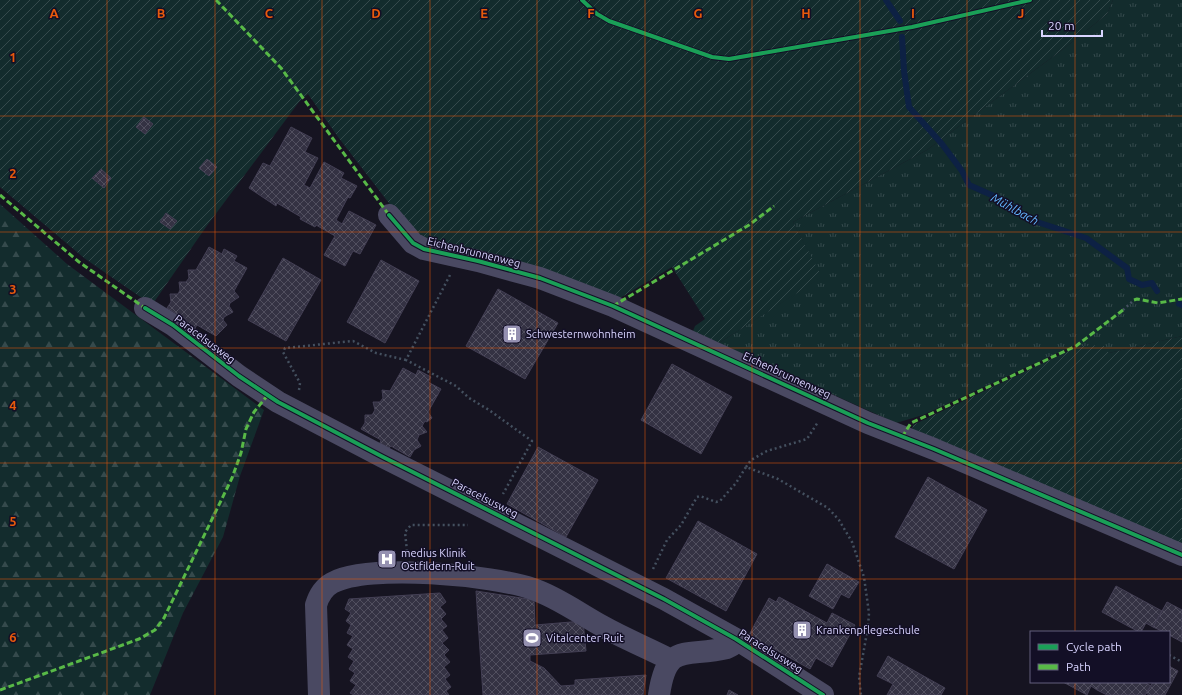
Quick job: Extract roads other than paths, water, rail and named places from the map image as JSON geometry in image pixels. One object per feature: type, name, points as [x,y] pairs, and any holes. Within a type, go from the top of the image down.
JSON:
[{"type":"street","name":"Eichenbrunnenweg","points":[[389,215],[416,245],[429,250],[460,256],[540,278],[597,300],[724,355],[832,407],[1182,556]]},
{"type":"street","name":"Paracelsusweg","points":[[145,308],[186,334],[244,380],[291,409],[644,588],[736,639],[823,695]]},
{"type":"street","points":[[319,695],[316,605],[320,593],[327,586],[339,580],[380,573],[446,574],[531,588],[617,634],[671,660]]},
{"type":"street","points":[[659,695],[662,677],[671,660],[684,652],[729,647],[736,639]]},
{"type":"waterway","name":"Mühlbach","points":[[886,0],[900,21]]},
{"type":"waterway","name":"Mühlbach","points":[[902,37],[904,71],[909,107],[942,144],[962,171],[969,185],[1003,200],[1031,220],[1086,238],[1127,268],[1129,279],[1142,285],[1152,283],[1157,291]]},
{"type":"place","name":"Schwesternwohnheim","points":[[512,334]]},
{"type":"place","name":"medius Klinik Ostfildern-Ruit","points":[[387,559]]},
{"type":"place","name":"Krankenpflegeschule","points":[[802,630]]},
{"type":"place","name":"Vitalcenter Ruit","points":[[532,638]]}]
